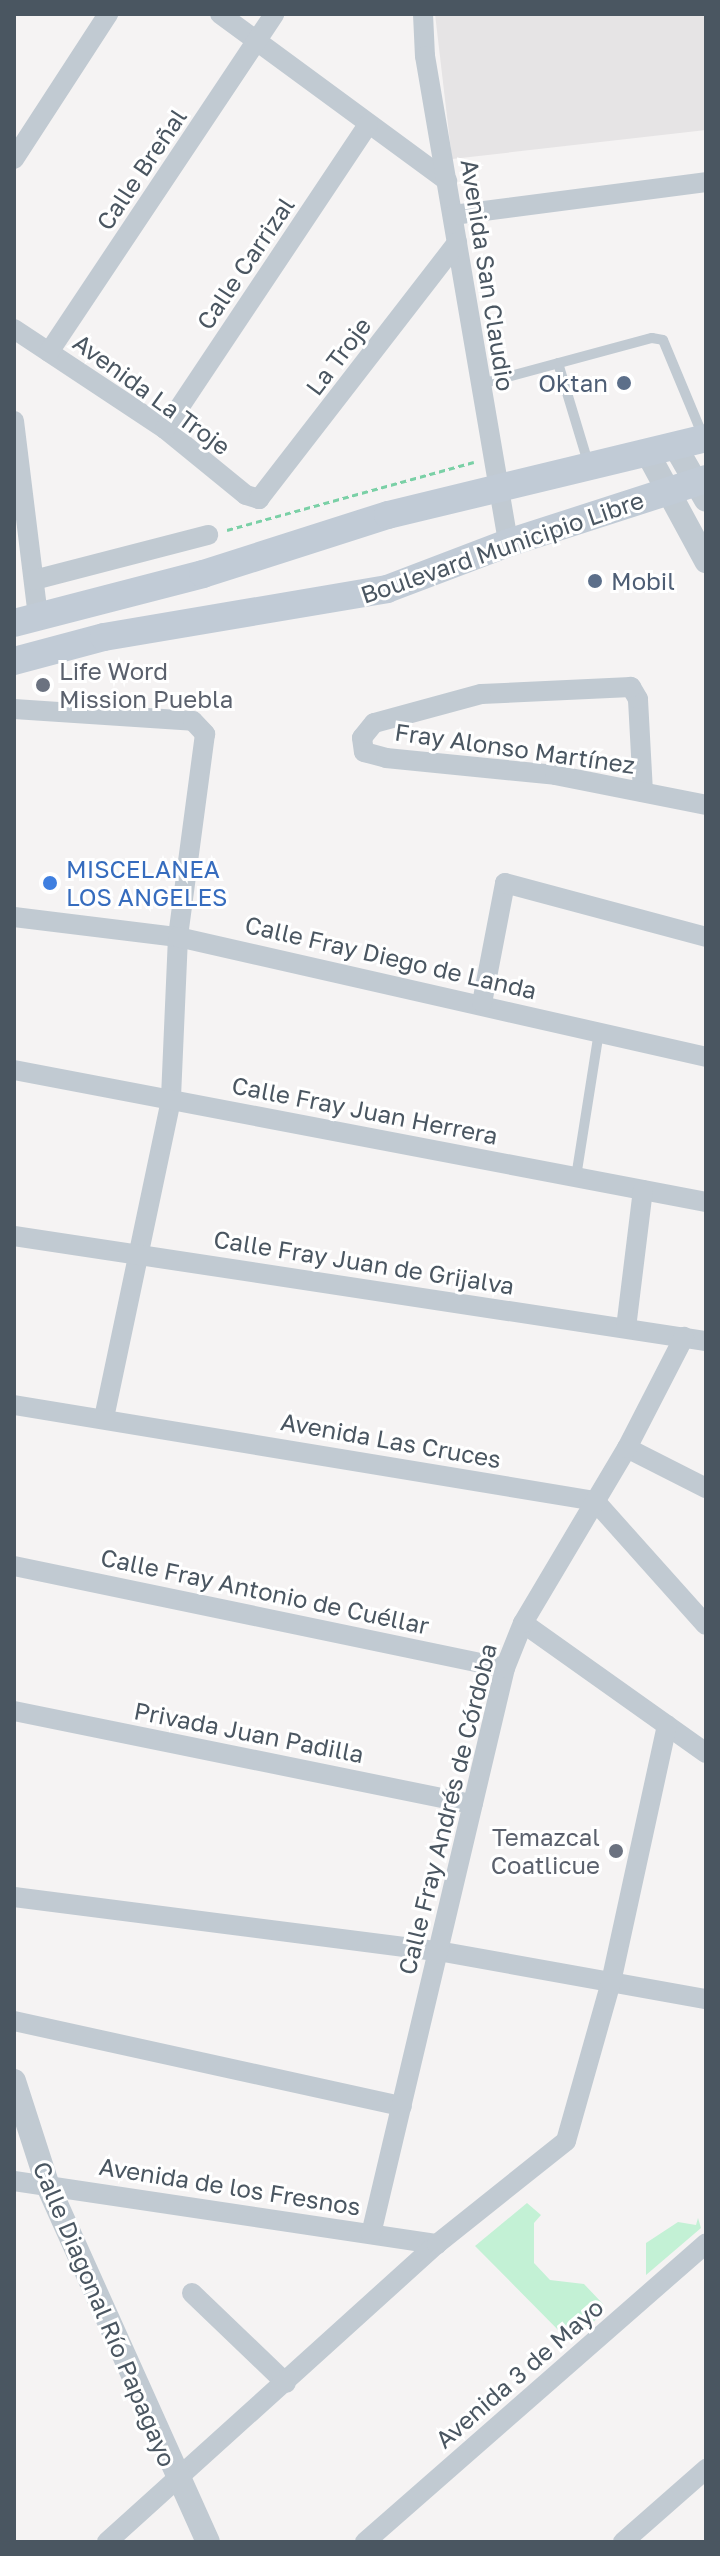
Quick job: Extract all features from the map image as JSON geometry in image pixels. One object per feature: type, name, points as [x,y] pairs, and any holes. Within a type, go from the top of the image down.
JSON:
[{"type":"main road","name":"Boulevard Municipio Libre","points":[[26,620],[203,574],[325,532],[705,439]]},
{"type":"main road","name":"Boulevard Municipio Libre","points":[[14,661],[104,637],[360,595],[664,492],[702,487]]},
{"type":"street","points":[[14,159],[108,14]]},
{"type":"street","points":[[220,14],[447,181]]},
{"type":"street","name":"Calle Breñal","points":[[49,352],[259,41],[274,14]]},
{"type":"street","name":"Avenida San Claudio","points":[[423,14],[490,458],[508,543]]},
{"type":"street","name":"Calle Carrizal","points":[[165,429],[368,125]]},
{"type":"street","points":[[453,215],[706,182]]},
{"type":"street","name":"La Troje","points":[[259,499],[457,243]]},
{"type":"street","name":"Avenida La Troje","points":[[14,329],[165,429],[246,495],[259,499]]},
{"type":"street","points":[[14,421],[34,580],[26,620]]},
{"type":"street","points":[[675,446],[702,487]]},
{"type":"street","points":[[648,454],[664,492],[706,561]]},
{"type":"street","points":[[34,580],[208,535]]},
{"type":"street","name":"Fray Alonso Martínez","points":[[631,687],[638,699],[643,792],[555,775],[386,758],[364,752],[362,738],[374,723],[481,694],[631,687]]},
{"type":"street","points":[[14,709],[193,721],[203,726],[178,937],[171,1100],[104,1418]]},
{"type":"street","points":[[643,792],[706,805]]},
{"type":"street","points":[[482,1003],[505,883],[706,937]]},
{"type":"street","name":"Calle Fray Diego de Landa","points":[[14,917],[178,937],[482,1003],[706,1057]]},
{"type":"street","name":"Calle Fray Juan Herrera","points":[[14,1070],[706,1202]]},
{"type":"street","points":[[626,1328],[643,1190]]},
{"type":"street","name":"Calle Fray Juan de Grijalva","points":[[14,1236],[706,1341]]},
{"type":"street","name":"Calle Fray Andrés de Córdoba","points":[[371,2234],[505,1668],[523,1623],[627,1448],[684,1337]]},
{"type":"street","name":"Avenida Las Cruces","points":[[14,1405],[595,1501]]},
{"type":"street","points":[[627,1448],[706,1488]]},
{"type":"street","points":[[595,1501],[706,1625]]},
{"type":"street","name":"Calle Fray Antonio de Cuéllar","points":[[14,1566],[505,1668]]},
{"type":"street","points":[[523,1623],[706,1753]]},
{"type":"street","name":"Privada Juan Padilla","points":[[14,1711],[473,1804]]},
{"type":"street","points":[[107,2542],[174,2476],[286,2383],[437,2244],[566,2141],[611,1982],[667,1725]]},
{"type":"street","points":[[14,1897],[438,1951],[706,1999]]},
{"type":"street","points":[[14,2021],[402,2106]]},
{"type":"street","name":"Calle Diagonal Río Papagayo","points":[[14,2081],[48,2186],[174,2476],[208,2542]]},
{"type":"street","name":"Avenida de los Fresnos","points":[[14,2181],[437,2244]]},
{"type":"street","name":"Avenida 3 de Mayo","points":[[365,2542],[706,2244]]},
{"type":"street","points":[[192,2293],[286,2383]]},
{"type":"street","points":[[623,2542],[706,2469]]},
{"type":"lane","points":[[479,385],[652,338],[663,340],[705,439]]},
{"type":"lane","points":[[558,363],[589,468]]},
{"type":"lane","points":[[576,1177],[599,1031]]},
{"type":"path","points":[[208,535],[490,458]]},
{"type":"shaded area","points":[[435,14],[706,14],[706,130],[452,159]]},
{"type":"green space","points":[[527,2203],[541,2215],[534,2223],[534,2263],[550,2280],[584,2284],[603,2304],[604,2312],[571,2343],[475,2246]]},
{"type":"green space","points":[[698,2218],[701,2228],[646,2275],[646,2243],[678,2222],[696,2225]]},
{"type":"place","name":"Oktan","points":[[624,383]]},
{"type":"place","name":"Mobil","points":[[595,581]]},
{"type":"place","name":"Life Word Mission Puebla","points":[[43,685]]},
{"type":"place","name":"MISCELANEA LOS ANGELES","points":[[50,883]]},
{"type":"place","name":"Temazcal Coatlicue","points":[[616,1851]]}]
